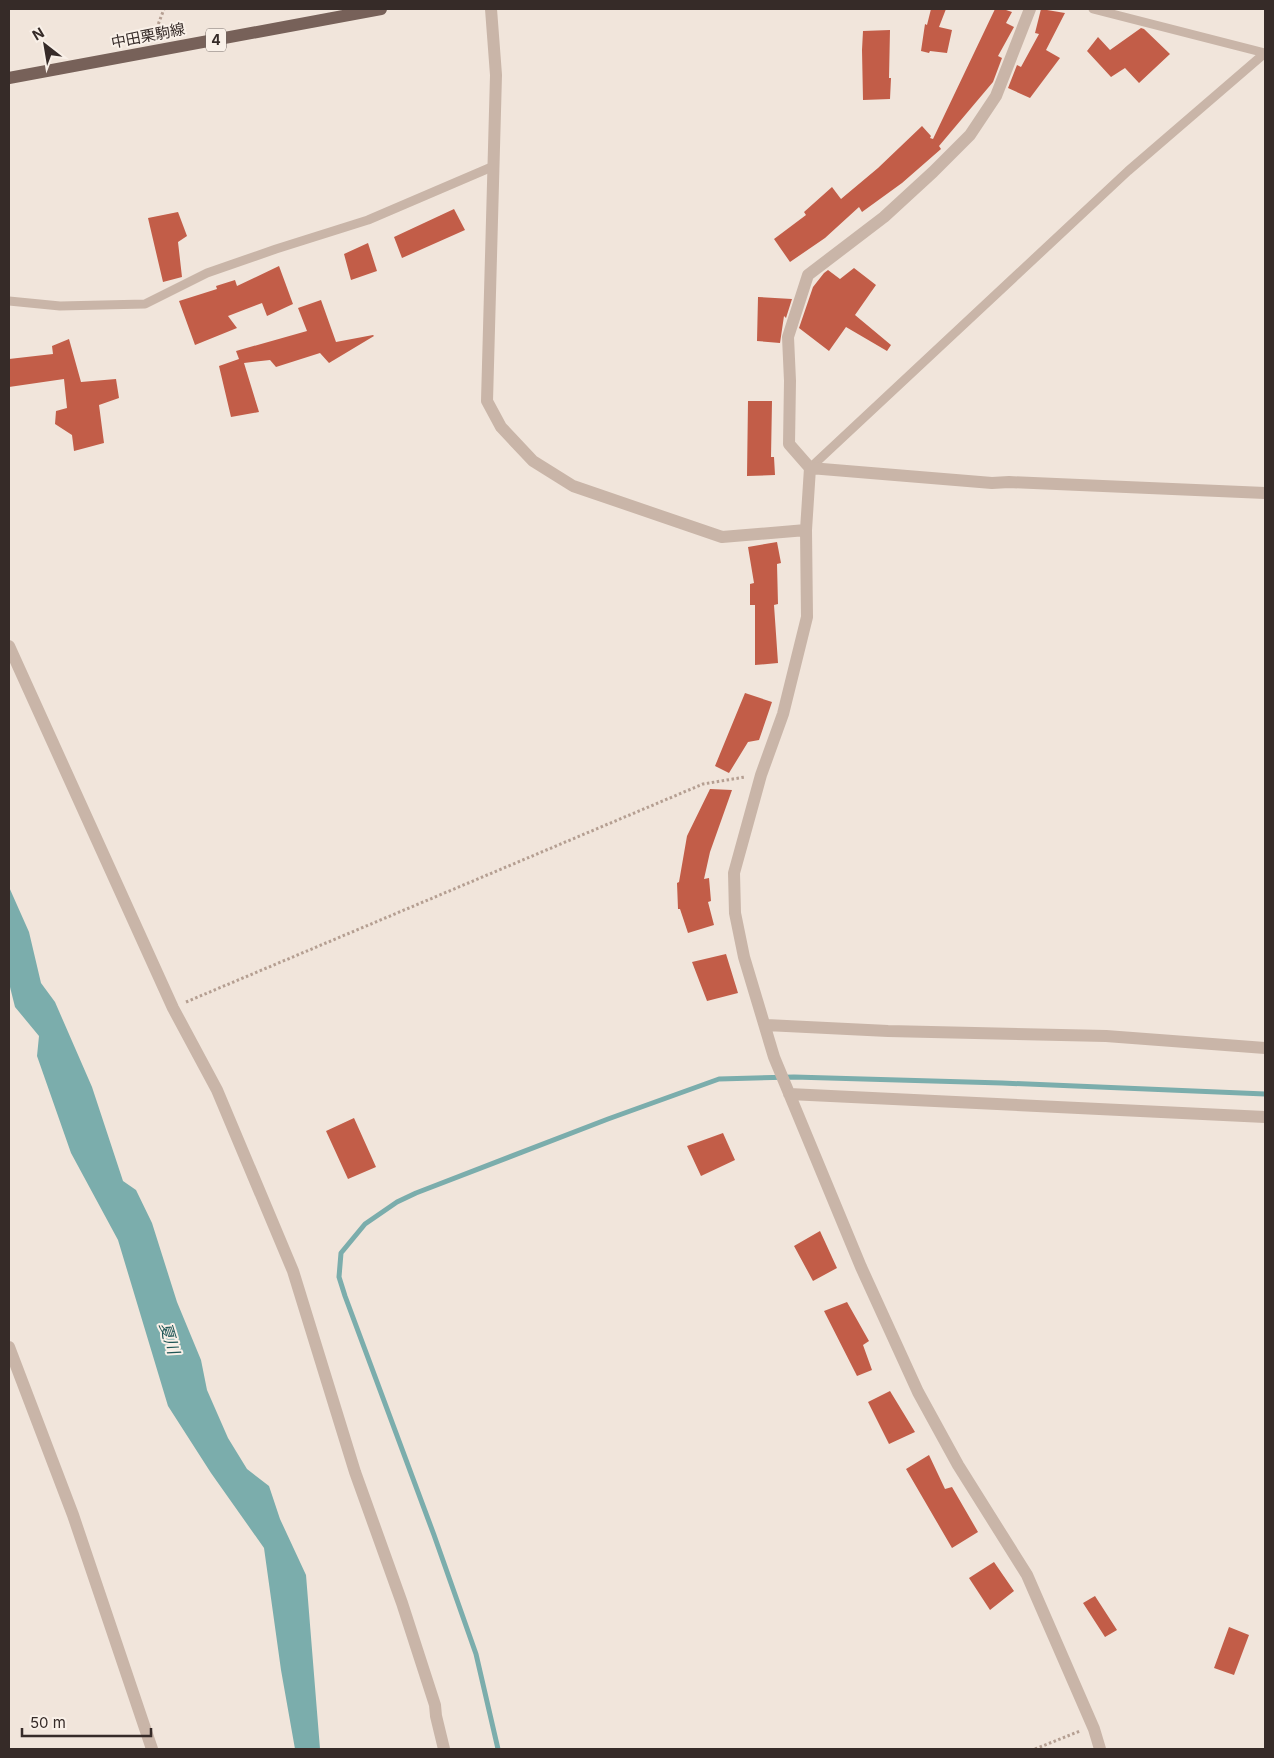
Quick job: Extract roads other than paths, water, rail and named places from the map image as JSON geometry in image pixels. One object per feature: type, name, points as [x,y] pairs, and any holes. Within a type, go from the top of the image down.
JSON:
[{"type":"main road","name":"中田栗駒線","points":[[9,78],[381,9]]},
{"type":"street","points":[[491,9],[496,75],[487,401],[502,427],[533,461],[573,486],[694,527],[722,536],[806,530]]},
{"type":"street","points":[[1030,9],[996,96],[970,134],[933,172],[884,217],[808,275],[788,337],[790,381],[789,444],[810,468],[992,483],[1009,482],[1265,493]]},
{"type":"street","points":[[810,468],[806,530],[807,617],[783,714],[761,775],[734,874],[735,913],[744,957],[778,1066],[861,1267],[918,1392],[958,1465],[1027,1574],[1100,1749]]},
{"type":"street","points":[[9,646],[173,1008],[216,1090],[293,1271],[355,1472],[402,1603],[435,1705],[444,1749]]},
{"type":"street","points":[[766,1025],[888,1032],[1106,1036],[1265,1048]]},
{"type":"street","points":[[788,1091],[1265,1117]]},
{"type":"street","points":[[9,1348],[74,1515],[152,1749]]},
{"type":"lane","points":[[1093,9],[1265,53]]},
{"type":"lane","points":[[810,468],[1128,171],[1265,53]]},
{"type":"lane","points":[[9,301],[60,306],[145,304],[207,273],[368,220],[494,166]]},
{"type":"water","name":"夏川","points":[[9,887],[29,932],[41,983],[55,1002],[92,1087],[123,1181],[136,1190],[152,1223],[177,1302],[201,1360],[207,1390],[228,1438],[247,1469],[269,1486],[280,1519],[306,1575],[320,1749],[295,1749],[281,1670],[264,1548],[211,1473],[168,1406],[118,1240],[71,1153],[37,1056],[39,1036],[15,1007],[9,983]]},
{"type":"waterway","points":[[498,1749],[476,1654],[339,1277],[341,1253],[365,1224],[397,1202],[416,1193],[608,1119],[719,1079],[794,1077],[1002,1083],[1265,1094]]}]
